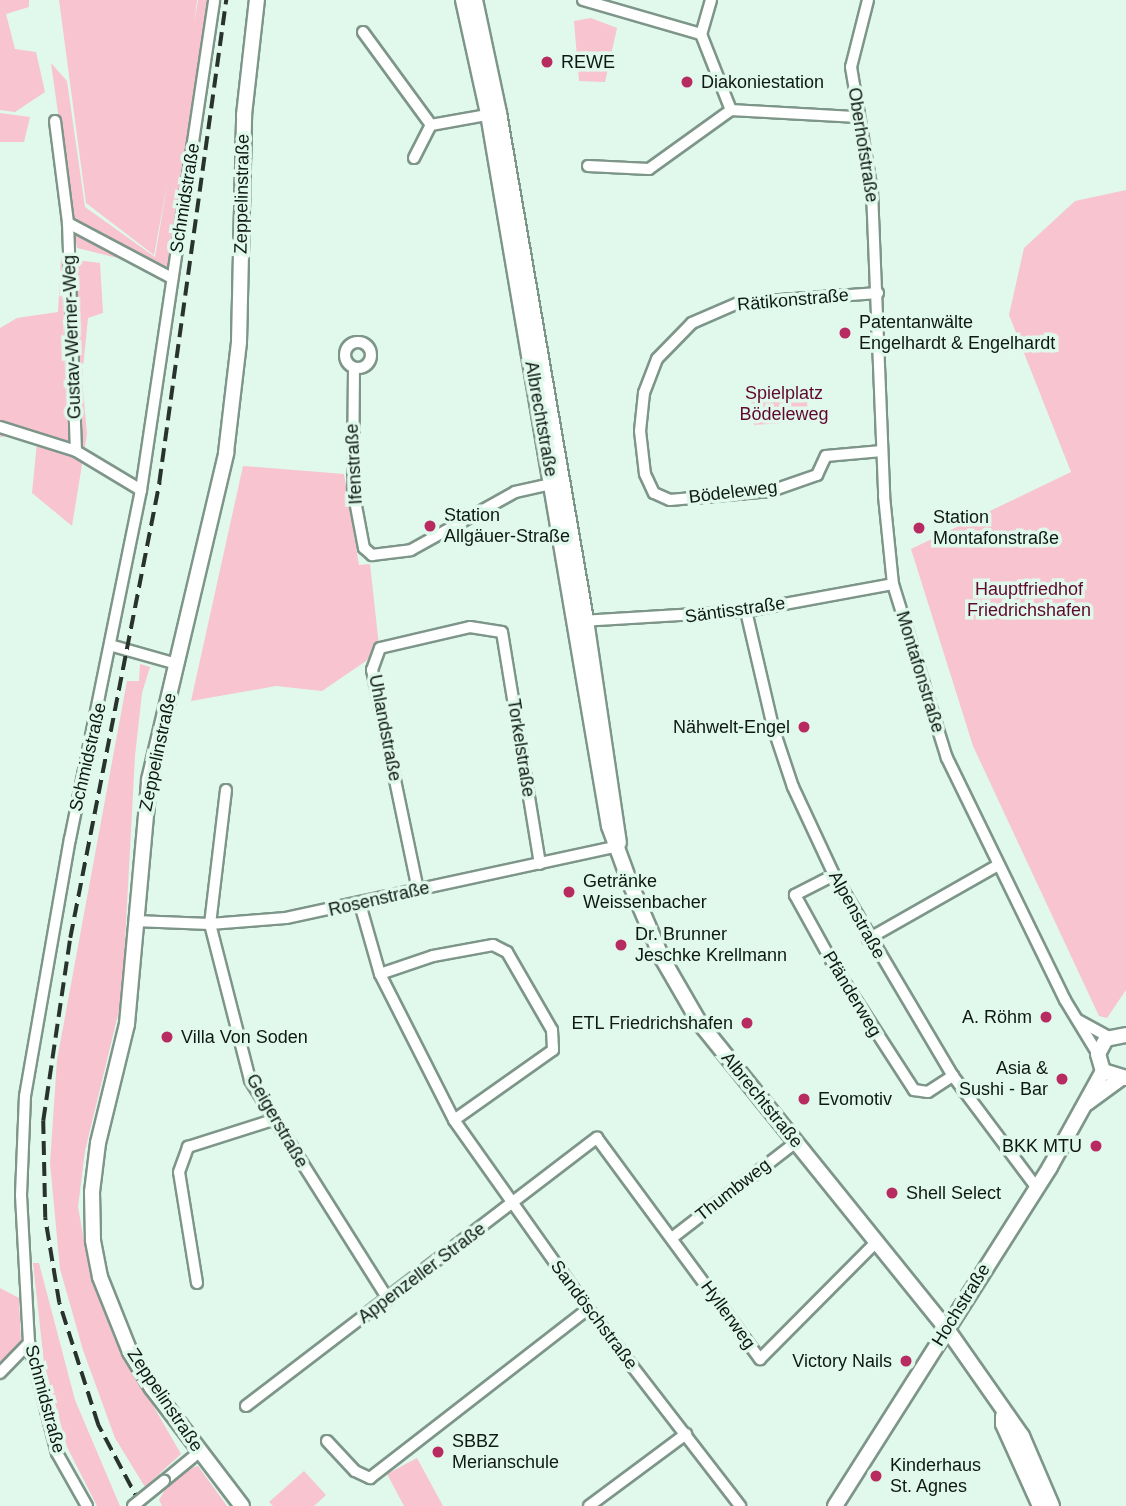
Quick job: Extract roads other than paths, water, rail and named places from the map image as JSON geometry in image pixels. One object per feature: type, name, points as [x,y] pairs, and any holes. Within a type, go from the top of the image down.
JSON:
[{"type":"main road","name":"Zeppelinstraße","points":[[242,1506],[200,1452],[130,1352],[111,1313],[93,1240],[92,1192],[98,1143],[127,1024],[149,780],[226,453],[233,397],[244,115],[257,0]]},
{"type":"main road","name":"Albrechtstraße","points":[[463,0],[493,114]]},
{"type":"main road","name":"Albrechtstraße","points":[[475,0],[581,621],[621,830],[619,846],[649,930],[699,1022],[947,1329],[1004,1414],[1022,1436],[1052,1506]]},
{"type":"main road","points":[[1123,1079],[1103,1071],[1098,1054],[1109,1037],[1126,1034]]},
{"type":"main road","name":"Hochstraße","points":[[835,1506],[1036,1188],[1103,1071]]},
{"type":"main road","name":"Hochstraße","points":[[1086,1104],[1123,1079]]},
{"type":"main road","points":[[1004,1414],[1003,1424],[1040,1506]]},
{"type":"street","name":"Schmidstraße","points":[[88,1506],[57,1453],[29,1343],[21,1195],[25,1096],[70,839],[113,646],[141,490],[214,0]]},
{"type":"street","points":[[583,0],[701,34]]},
{"type":"street","points":[[712,0],[701,34],[731,110]]},
{"type":"street","name":"Oberhofstraße","points":[[868,0],[853,48],[858,117],[872,191],[878,293]]},
{"type":"street","points":[[363,32],[430,125]]},
{"type":"street","points":[[588,166],[649,169],[731,110],[858,117]]},
{"type":"street","points":[[430,125],[493,114]]},
{"type":"street","name":"Gustav-Werner-Weg","points":[[55,121],[68,223],[76,451]]},
{"type":"street","points":[[414,158],[430,125]]},
{"type":"street","name":"Gustav-Werner-Weg","points":[[68,223],[173,278]]},
{"type":"street","name":"Montafonstraße","points":[[878,293],[882,452],[893,584],[947,758],[1078,1020],[1098,1054]]},
{"type":"street","name":"Rätikonstraße","points":[[654,493],[645,474],[640,431],[644,393],[657,359],[672,340],[692,323],[738,303],[878,293]]},
{"type":"street","name":"Ifenstraße","points":[[354,368],[353,489],[364,548],[372,555],[421,546],[515,492],[557,483]]},
{"type":"street","points":[[0,427],[76,451],[141,490]]},
{"type":"street","name":"Bödeleweg","points":[[654,493],[670,500],[771,491],[817,475],[827,456],[882,452]]},
{"type":"street","name":"Säntisstraße","points":[[581,621],[746,611],[893,584]]},
{"type":"street","name":"Alpenstraße","points":[[746,611],[757,671],[789,775],[834,875],[868,939],[953,1076],[1036,1188]]},
{"type":"street","name":"Uhlandstraße","points":[[418,890],[374,686],[375,657],[380,648],[470,627],[502,632]]},
{"type":"street","name":"Torkelstraße","points":[[502,632],[540,864]]},
{"type":"street","points":[[113,646],[177,664]]},
{"type":"street","points":[[210,924],[226,790]]},
{"type":"street","name":"Rosenstraße","points":[[135,921],[210,924],[286,918],[619,846]]},
{"type":"street","points":[[868,939],[999,865]]},
{"type":"street","name":"Pfänderweg","points":[[834,875],[795,895],[837,971],[914,1090],[928,1092],[953,1076]]},
{"type":"street","name":"Sandöschstraße","points":[[359,904],[380,974],[454,1120],[511,1205],[588,1309],[740,1506]]},
{"type":"street","name":"Geigerstraße","points":[[210,924],[250,1080],[388,1299]]},
{"type":"street","points":[[380,974],[433,956],[493,945],[507,952],[552,1030],[553,1050],[454,1120]]},
{"type":"street","points":[[1078,1020],[1109,1037]]},
{"type":"street","points":[[197,1283],[179,1172],[188,1147],[273,1120]]},
{"type":"street","name":"Appenzeller Straße","points":[[246,1406],[597,1138]]},
{"type":"street","name":"Hyllerweg","points":[[597,1138],[760,1359],[877,1241]]},
{"type":"street","name":"Thumbweg","points":[[672,1238],[795,1143]]},
{"type":"street","points":[[327,1441],[355,1471],[370,1478],[588,1309]]},
{"type":"street","points":[[0,1373],[29,1343]]},
{"type":"street","points":[[589,1506],[686,1434]]},
{"type":"street","points":[[133,1506],[200,1452]]},
{"type":"railway","points":[[141,1506],[98,1425],[59,1303],[45,1218],[43,1121],[70,938],[159,483],[226,0]]},
{"type":"place","name":"REWE","points":[[547,62]]},
{"type":"place","name":"Diakoniestation","points":[[687,82]]},
{"type":"place","name":"Patentanwälte Engelhardt & Engelhardt","points":[[845,333]]},
{"type":"place","name":"Station Allgäuer-Straße","points":[[430,526]]},
{"type":"place","name":"Station Montafonstraße","points":[[919,528]]},
{"type":"place","name":"Nähwelt-Engel","points":[[804,727]]},
{"type":"place","name":"Getränke Weissenbacher","points":[[569,892]]},
{"type":"place","name":"Dr. Brunner Jeschke Krellmann","points":[[621,945]]},
{"type":"place","name":"A. Röhm","points":[[1046,1017]]},
{"type":"place","name":"ETL Friedrichshafen","points":[[747,1023]]},
{"type":"place","name":"Villa Von Soden","points":[[167,1037]]},
{"type":"place","name":"Asia & Sushi - Bar","points":[[1062,1079]]},
{"type":"place","name":"Evomotiv","points":[[804,1099]]},
{"type":"place","name":"BKK MTU","points":[[1096,1146]]},
{"type":"place","name":"Shell Select","points":[[892,1193]]},
{"type":"place","name":"Victory Nails","points":[[906,1361]]},
{"type":"place","name":"SBBZ Merianschule","points":[[438,1452]]},
{"type":"place","name":"Kinderhaus St. Agnes","points":[[876,1476]]},
{"type":"park label","name":"Spielplatz Bödeleweg","points":[[784,404]]},
{"type":"park label","name":"Hauptfriedhof Friedrichshafen","points":[[1029,600]]}]
